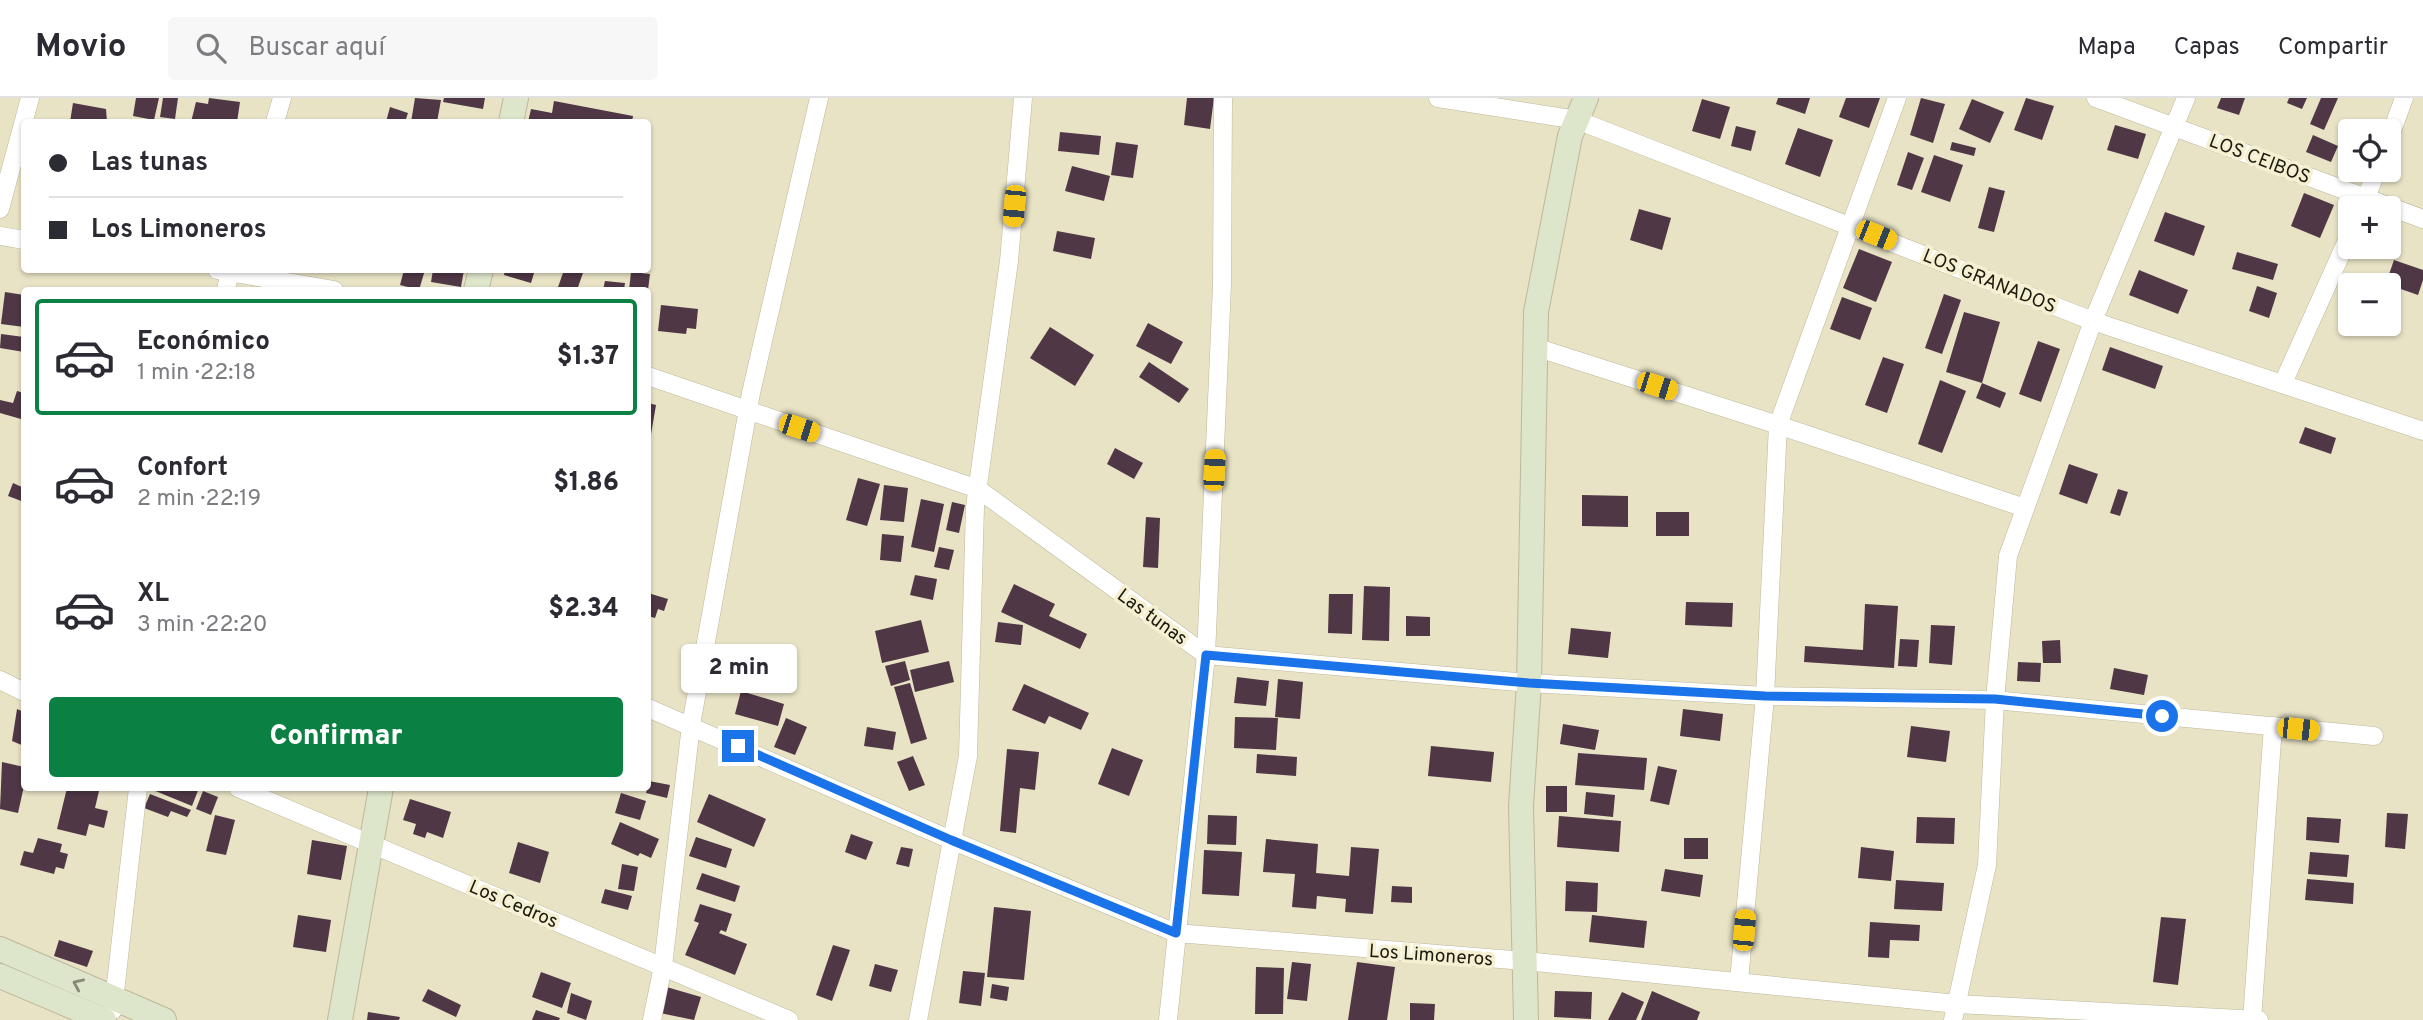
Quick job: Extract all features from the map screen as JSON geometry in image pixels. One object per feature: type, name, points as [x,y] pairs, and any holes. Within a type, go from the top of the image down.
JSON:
[{"type":"street","points":[[24,119],[30,98]]},
{"type":"street","points":[[276,119],[282,98]]},
{"type":"street","points":[[512,119],[516,98]]},
{"type":"street","points":[[652,1020],[663,965],[691,725],[747,411],[820,98]]},
{"type":"street","points":[[918,1020],[968,756],[978,489],[1009,261],[1023,98]]},
{"type":"street","points":[[1168,1020],[1206,655],[1222,285],[1223,98]]},
{"type":"street","name":"LOS GRANADOS","points":[[1438,98],[1582,109],[1852,226],[2092,321],[2423,430]]},
{"type":"street","points":[[1739,981],[1765,696],[1779,425],[1897,98]]},
{"type":"street","name":"LOS CEIBOS","points":[[2096,98],[2174,125],[2347,196]]},
{"type":"street","points":[[1955,1012],[1987,865],[1995,699],[2008,555],[2092,321],[2186,98]]},
{"type":"street","points":[[2396,119],[2404,98]]},
{"type":"street","points":[[1527,1020],[1521,806],[1529,683],[1536,312],[1570,136],[1582,109]]},
{"type":"street","points":[[0,209],[21,131]]},
{"type":"street","name":"LOS CEIBOS","points":[[2401,213],[2423,219]]},
{"type":"street","points":[[0,236],[21,240]]},
{"type":"street","points":[[2283,383],[2339,259]]},
{"type":"street","points":[[242,273],[318,287]]},
{"type":"street","points":[[1535,347],[2025,508]]},
{"type":"street","name":"Las tunas","points":[[651,377],[978,489],[1206,655],[1529,683],[1765,696],[1995,699],[2374,736]]},
{"type":"street","points":[[0,680],[21,690]]},
{"type":"street","name":"Los Limoneros","points":[[651,709],[951,840],[1176,933],[1739,981],[1955,1012],[2259,1020]]},
{"type":"street","points":[[2252,1020],[2273,726]]},
{"type":"street","points":[[110,1013],[138,791]]},
{"type":"street","name":"Los Cedros","points":[[245,791],[789,1020]]},
{"type":"street","points":[[340,1020],[381,791]]},
{"type":"street","points":[[0,948],[110,1013]]},
{"type":"street","points":[[0,976],[110,1013],[164,1020]]},
{"type":"building","points":[[136,98],[159,98],[154,119],[133,116]]},
{"type":"building","points":[[163,98],[178,98],[175,119],[160,117]]},
{"type":"building","points":[[209,98],[240,102],[237,119],[192,119],[196,102],[208,104]]},
{"type":"building","points":[[415,98],[441,100],[438,119],[412,119]]},
{"type":"building","points":[[444,98],[485,98],[483,109],[443,102]]},
{"type":"building","points":[[1187,98],[1214,98],[1210,129],[1184,125]]},
{"type":"building","points":[[1778,98],[1810,98],[1805,114],[1776,104]]},
{"type":"building","points":[[1846,98],[1880,98],[1869,128],[1839,117]]},
{"type":"building","points":[[1921,98],[1945,104],[1933,143],[1910,135]]},
{"type":"building","points":[[2026,98],[2054,106],[2042,140],[2014,130]]},
{"type":"building","points":[[2221,98],[2245,98],[2239,115],[2217,108]]},
{"type":"building","points":[[2289,98],[2307,98],[2302,109],[2287,103]]},
{"type":"building","points":[[2321,98],[2338,98],[2324,130],[2310,124]]},
{"type":"building","points":[[1702,99],[1730,107],[1720,139],[1692,131]]},
{"type":"building","points":[[1972,99],[2004,112],[1990,143],[1959,129]]},
{"type":"building","points":[[554,101],[633,116],[632,119],[529,119],[531,109],[552,113]]},
{"type":"building","points":[[73,103],[106,109],[107,119],[70,119]]},
{"type":"building","points":[[390,107],[408,113],[406,119],[387,119]]},
{"type":"building","points":[[2115,125],[2146,134],[2138,159],[2107,150]]},
{"type":"building","points":[[1736,126],[1756,131],[1751,151],[1731,146]]},
{"type":"building","points":[[1798,128],[1833,140],[1820,177],[1785,164]]},
{"type":"building","points":[[1060,132],[1101,136],[1099,155],[1058,151]]},
{"type":"building","points":[[2313,135],[2338,146],[2331,162],[2306,152]]},
{"type":"building","points":[[1116,142],[1138,145],[1133,178],[1111,175]]},
{"type":"building","points":[[1952,142],[1976,148],[1974,156],[1950,150]]},
{"type":"building","points":[[1908,152],[1924,158],[1912,190],[1897,185]]},
{"type":"building","points":[[1934,155],[1963,165],[1950,202],[1921,192]]},
{"type":"building","points":[[1072,166],[1110,176],[1104,201],[1065,191]]},
{"type":"building","points":[[1989,187],[2005,191],[1994,232],[1978,228]]},
{"type":"building","points":[[2304,193],[2334,205],[2320,238],[2291,226]]},
{"type":"building","points":[[1639,209],[1671,218],[1662,250],[1630,240]]},
{"type":"building","points":[[2165,212],[2205,226],[2194,256],[2154,241]]},
{"type":"building","points":[[1057,231],[1095,238],[1091,259],[1053,251]]},
{"type":"building","points":[[1859,249],[1892,262],[1876,302],[1843,288]]},
{"type":"building","points":[[2237,252],[2278,264],[2273,280],[2232,269]]},
{"type":"building","points":[[2394,260],[2423,270],[2418,295],[2401,289],[2401,273],[2389,273]]},
{"type":"building","points":[[2139,270],[2188,290],[2178,314],[2129,295]]},
{"type":"building","points":[[403,273],[424,273],[420,287],[400,285]]},
{"type":"building","points":[[432,273],[463,273],[461,287],[431,282]]},
{"type":"building","points":[[504,273],[534,273],[531,283]]},
{"type":"building","points":[[563,273],[583,273],[578,287],[558,287]]},
{"type":"building","points":[[631,273],[650,274],[648,287],[629,287]]},
{"type":"building","points":[[605,281],[625,283],[624,287],[604,287]]},
{"type":"building","points":[[2257,286],[2277,293],[2269,318],[2249,311]]},
{"type":"building","points":[[5,292],[21,295],[21,327],[1,324]]},
{"type":"building","points":[[1944,294],[1961,300],[1942,354],[1925,348]]},
{"type":"building","points":[[1842,297],[1872,308],[1860,340],[1830,329]]},
{"type":"building","points":[[661,305],[698,309],[696,329],[687,328],[686,334],[658,331]]},
{"type":"building","points":[[1964,312],[2000,322],[1982,383],[1946,372]]},
{"type":"building","points":[[1148,323],[1183,342],[1171,364],[1136,346]]},
{"type":"building","points":[[1050,327],[1094,355],[1075,386],[1030,358]]},
{"type":"building","points":[[1,334],[21,337],[21,352],[0,348]]},
{"type":"building","points":[[2038,341],[2060,349],[2041,402],[2019,394]]},
{"type":"building","points":[[2110,347],[2163,366],[2155,389],[2102,370]]},
{"type":"building","points":[[1883,357],[1904,364],[1887,413],[1865,405]]},
{"type":"building","points":[[1149,362],[1189,389],[1179,403],[1139,377]]},
{"type":"building","points":[[1940,380],[1966,391],[1942,453],[1918,444]]},
{"type":"building","points":[[1982,383],[2006,393],[2000,408],[1976,398]]},
{"type":"building","points":[[17,391],[21,392],[21,419],[0,413],[0,400],[13,403]]},
{"type":"building","points":[[651,404],[656,405],[651,434]]},
{"type":"building","points":[[2305,427],[2336,438],[2331,454],[2299,443]]},
{"type":"building","points":[[1115,448],[1143,463],[1134,479],[1107,464]]},
{"type":"building","points":[[2069,464],[2098,474],[2087,504],[2059,494]]},
{"type":"building","points":[[858,478],[880,484],[867,526],[846,520]]},
{"type":"building","points":[[13,483],[21,487],[21,501],[8,496]]},
{"type":"building","points":[[884,485],[908,488],[904,522],[880,520]]},
{"type":"building","points":[[2118,489],[2128,492],[2120,516],[2110,513]]},
{"type":"building","points":[[1582,495],[1628,496],[1628,527],[1582,526]]},
{"type":"building","points":[[921,499],[944,504],[934,552],[911,547]]},
{"type":"building","points":[[952,502],[965,505],[959,533],[946,530]]},
{"type":"building","points":[[1656,512],[1689,512],[1689,536],[1656,536]]},
{"type":"building","points":[[1146,517],[1160,518],[1158,568],[1143,567]]},
{"type":"building","points":[[882,534],[904,536],[901,562],[880,560]]},
{"type":"building","points":[[939,547],[954,550],[949,570],[934,567]]},
{"type":"building","points":[[915,575],[937,579],[933,600],[910,595]]},
{"type":"building","points":[[1014,584],[1055,604],[1049,616],[1087,634],[1080,649],[1001,612]]},
{"type":"building","points":[[1364,586],[1390,587],[1389,641],[1362,640]]},
{"type":"building","points":[[651,594],[668,599],[664,611],[658,609],[655,618],[651,617]]},
{"type":"building","points":[[1329,594],[1353,594],[1352,634],[1328,633]]},
{"type":"building","points":[[1686,602],[1733,603],[1732,627],[1685,625]]},
{"type":"building","points":[[1865,604],[1898,606],[1894,668],[1804,662],[1805,646],[1863,650]]},
{"type":"building","points":[[1406,616],[1430,617],[1430,636],[1406,636]]},
{"type":"building","points":[[921,620],[929,652],[882,663],[875,631]]},
{"type":"building","points":[[998,622],[1023,625],[1021,645],[995,642]]},
{"type":"building","points":[[1931,625],[1955,626],[1952,665],[1929,663]]},
{"type":"building","points":[[1571,628],[1611,632],[1608,658],[1568,654]]},
{"type":"building","points":[[1900,639],[1919,640],[1917,667],[1898,666]]},
{"type":"building","points":[[2060,640],[2061,663],[2043,663],[2042,641]]},
{"type":"building","points":[[905,661],[910,680],[891,686],[885,666]]},
{"type":"building","points":[[949,661],[954,682],[915,692],[910,670]]},
{"type":"building","points":[[2018,662],[2041,663],[2040,682],[2017,681]]},
{"type":"building","points":[[2114,668],[2148,675],[2144,695],[2110,689]]},
{"type":"building","points":[[1237,677],[1269,681],[1266,706],[1234,703]]},
{"type":"building","points":[[1278,679],[1303,682],[1300,719],[1275,717]]},
{"type":"building","points":[[910,683],[927,739],[911,744],[894,687]]},
{"type":"building","points":[[1024,684],[1089,713],[1081,730],[1049,716],[1045,724],[1012,710]]},
{"type":"building","points":[[741,691],[784,704],[778,726],[735,714]]},
{"type":"building","points":[[17,709],[21,711],[21,745],[12,741]]},
{"type":"building","points":[[1683,709],[1723,714],[1720,741],[1680,736]]},
{"type":"building","points":[[1235,717],[1278,718],[1276,750],[1234,748]]},
{"type":"building","points":[[786,718],[807,727],[795,755],[774,747]]},
{"type":"building","points":[[1563,724],[1599,730],[1595,750],[1560,744]]},
{"type":"building","points":[[1911,726],[1950,731],[1946,762],[1907,757]]},
{"type":"building","points":[[867,727],[896,732],[893,750],[864,746]]},
{"type":"building","points":[[1431,746],[1494,752],[1491,782],[1428,776]]},
{"type":"building","points":[[1112,748],[1143,760],[1129,796],[1098,784]]},
{"type":"building","points":[[1007,749],[1039,752],[1035,790],[1020,788],[1016,833],[1000,831]]},
{"type":"building","points":[[1578,753],[1647,758],[1644,790],[1575,785]]},
{"type":"building","points":[[1257,754],[1297,757],[1296,776],[1256,773]]},
{"type":"building","points":[[913,756],[925,785],[909,791],[897,762]]},
{"type":"building","points":[[2,762],[21,766],[23,791],[18,813],[0,809]]},
{"type":"building","points":[[1658,766],[1677,770],[1669,805],[1650,801]]},
{"type":"building","points":[[651,781],[670,785],[667,798],[646,793],[651,791]]},
{"type":"building","points":[[1546,786],[1567,786],[1567,812],[1546,812]]},
{"type":"building","points":[[66,791],[99,791],[95,808],[108,811],[104,828],[89,824],[86,836],[57,829]]},
{"type":"building","points":[[155,791],[198,791],[192,806]]},
{"type":"building","points":[[203,791],[218,797],[211,815],[196,809]]},
{"type":"building","points":[[1586,792],[1615,795],[1613,817],[1584,814]]},
{"type":"building","points":[[621,793],[646,801],[640,820],[615,813]]},
{"type":"building","points":[[150,794],[191,810],[187,817],[171,811],[168,817],[144,808]]},
{"type":"building","points":[[709,794],[766,819],[754,847],[697,822]]},
{"type":"building","points":[[410,799],[451,812],[443,838],[427,832],[425,838],[413,834],[416,824],[403,820]]},
{"type":"building","points":[[2387,813],[2408,814],[2405,849],[2385,847]]},
{"type":"building","points":[[215,815],[235,820],[226,855],[206,851]]},
{"type":"building","points":[[1208,815],[1237,816],[1236,845],[1207,844]]},
{"type":"building","points":[[1559,816],[1621,821],[1619,852],[1557,847]]},
{"type":"building","points":[[1917,817],[1955,818],[1954,844],[1916,843]]},
{"type":"building","points":[[2307,817],[2341,819],[2339,843],[2306,840]]},
{"type":"building","points":[[620,822],[659,839],[651,858],[640,853],[638,856],[611,844]]},
{"type":"building","points":[[851,834],[873,842],[866,860],[845,852]]},
{"type":"building","points":[[696,837],[732,849],[726,868],[689,856]]},
{"type":"building","points":[[38,838],[62,844],[60,852],[68,854],[64,869],[56,867],[54,874],[20,865],[24,851],[33,853]]},
{"type":"building","points":[[1684,838],[1708,838],[1708,859],[1684,859]]},
{"type":"building","points":[[1266,839],[1318,844],[1316,873],[1349,876],[1351,847],[1379,849],[1373,914],[1345,912],[1346,899],[1317,896],[1316,909],[1292,907],[1295,874],[1263,872]]},
{"type":"building","points":[[312,840],[347,846],[341,880],[307,874]]},
{"type":"building","points":[[518,842],[549,852],[540,883],[509,873]]},
{"type":"building","points":[[901,847],[913,849],[909,867],[896,864]]},
{"type":"building","points":[[1861,847],[1894,851],[1891,881],[1858,878]]},
{"type":"building","points":[[1204,850],[1242,852],[1239,896],[1202,894]]},
{"type":"building","points":[[2310,852],[2349,855],[2347,877],[2308,874]]},
{"type":"building","points":[[622,864],[638,867],[634,891],[618,889]]},
{"type":"building","points":[[1665,869],[1703,875],[1700,897],[1661,891]]},
{"type":"building","points":[[702,873],[740,886],[735,902],[696,889]]},
{"type":"building","points":[[2307,879],[2354,883],[2353,904],[2305,900]]},
{"type":"building","points":[[1896,880],[1944,883],[1942,911],[1894,909]]},
{"type":"building","points":[[1566,881],[1598,883],[1597,912],[1565,911]]},
{"type":"building","points":[[1392,886],[1412,887],[1412,903],[1391,902]]},
{"type":"building","points":[[605,889],[632,896],[628,910],[601,903]]},
{"type":"building","points":[[700,904],[732,914],[726,932],[721,930],[719,933],[747,944],[735,975],[685,955],[699,923],[694,921]]},
{"type":"building","points":[[994,907],[1031,911],[1024,980],[987,977]]},
{"type":"building","points":[[298,915],[331,920],[326,952],[293,947]]},
{"type":"building","points":[[1592,915],[1647,921],[1644,948],[1589,942]]},
{"type":"building","points":[[2161,917],[2186,919],[2178,985],[2153,982]]},
{"type":"building","points":[[1870,922],[1920,925],[1919,941],[1890,940],[1889,958],[1868,957]]},
{"type":"building","points":[[59,940],[93,951],[87,967],[54,956]]},
{"type":"building","points":[[833,945],[850,950],[832,1001],[816,995]]},
{"type":"building","points":[[1292,962],[1311,964],[1307,1001],[1287,999]]},
{"type":"building","points":[[1357,962],[1395,967],[1387,1020],[1348,1020]]},
{"type":"building","points":[[875,964],[898,970],[891,992],[869,986]]},
{"type":"building","points":[[1256,967],[1284,968],[1283,1014],[1255,1014]]},
{"type":"building","points":[[963,971],[985,973],[981,1006],[959,1003]]},
{"type":"building","points":[[541,972],[571,983],[562,1008],[532,997]]},
{"type":"building","points":[[992,984],[1009,987],[1007,1001],[990,998]]},
{"type":"building","points":[[663,986],[701,997],[694,1020],[655,1012]]},
{"type":"building","points":[[428,989],[461,1005],[456,1017],[422,1001]]},
{"type":"building","points":[[1555,991],[1592,992],[1591,1019],[1554,1017]]},
{"type":"building","points":[[1652,991],[1700,1012],[1697,1020],[1641,1020]]},
{"type":"building","points":[[1622,992],[1644,1002],[1636,1020],[1608,1020]]},
{"type":"building","points":[[571,993],[592,1001],[586,1020],[567,1013]]},
{"type":"building","points":[[1410,1003],[1435,1004],[1434,1020],[1410,1020]]},
{"type":"building","points":[[536,1010],[560,1018],[532,1020]]},
{"type":"building","points":[[368,1012],[400,1017],[399,1020],[367,1020]]},
{"type":"route","points":[[738,746],[951,840],[1176,933],[1206,655],[1529,683],[1765,696],[1995,699],[2162,716]]}]
